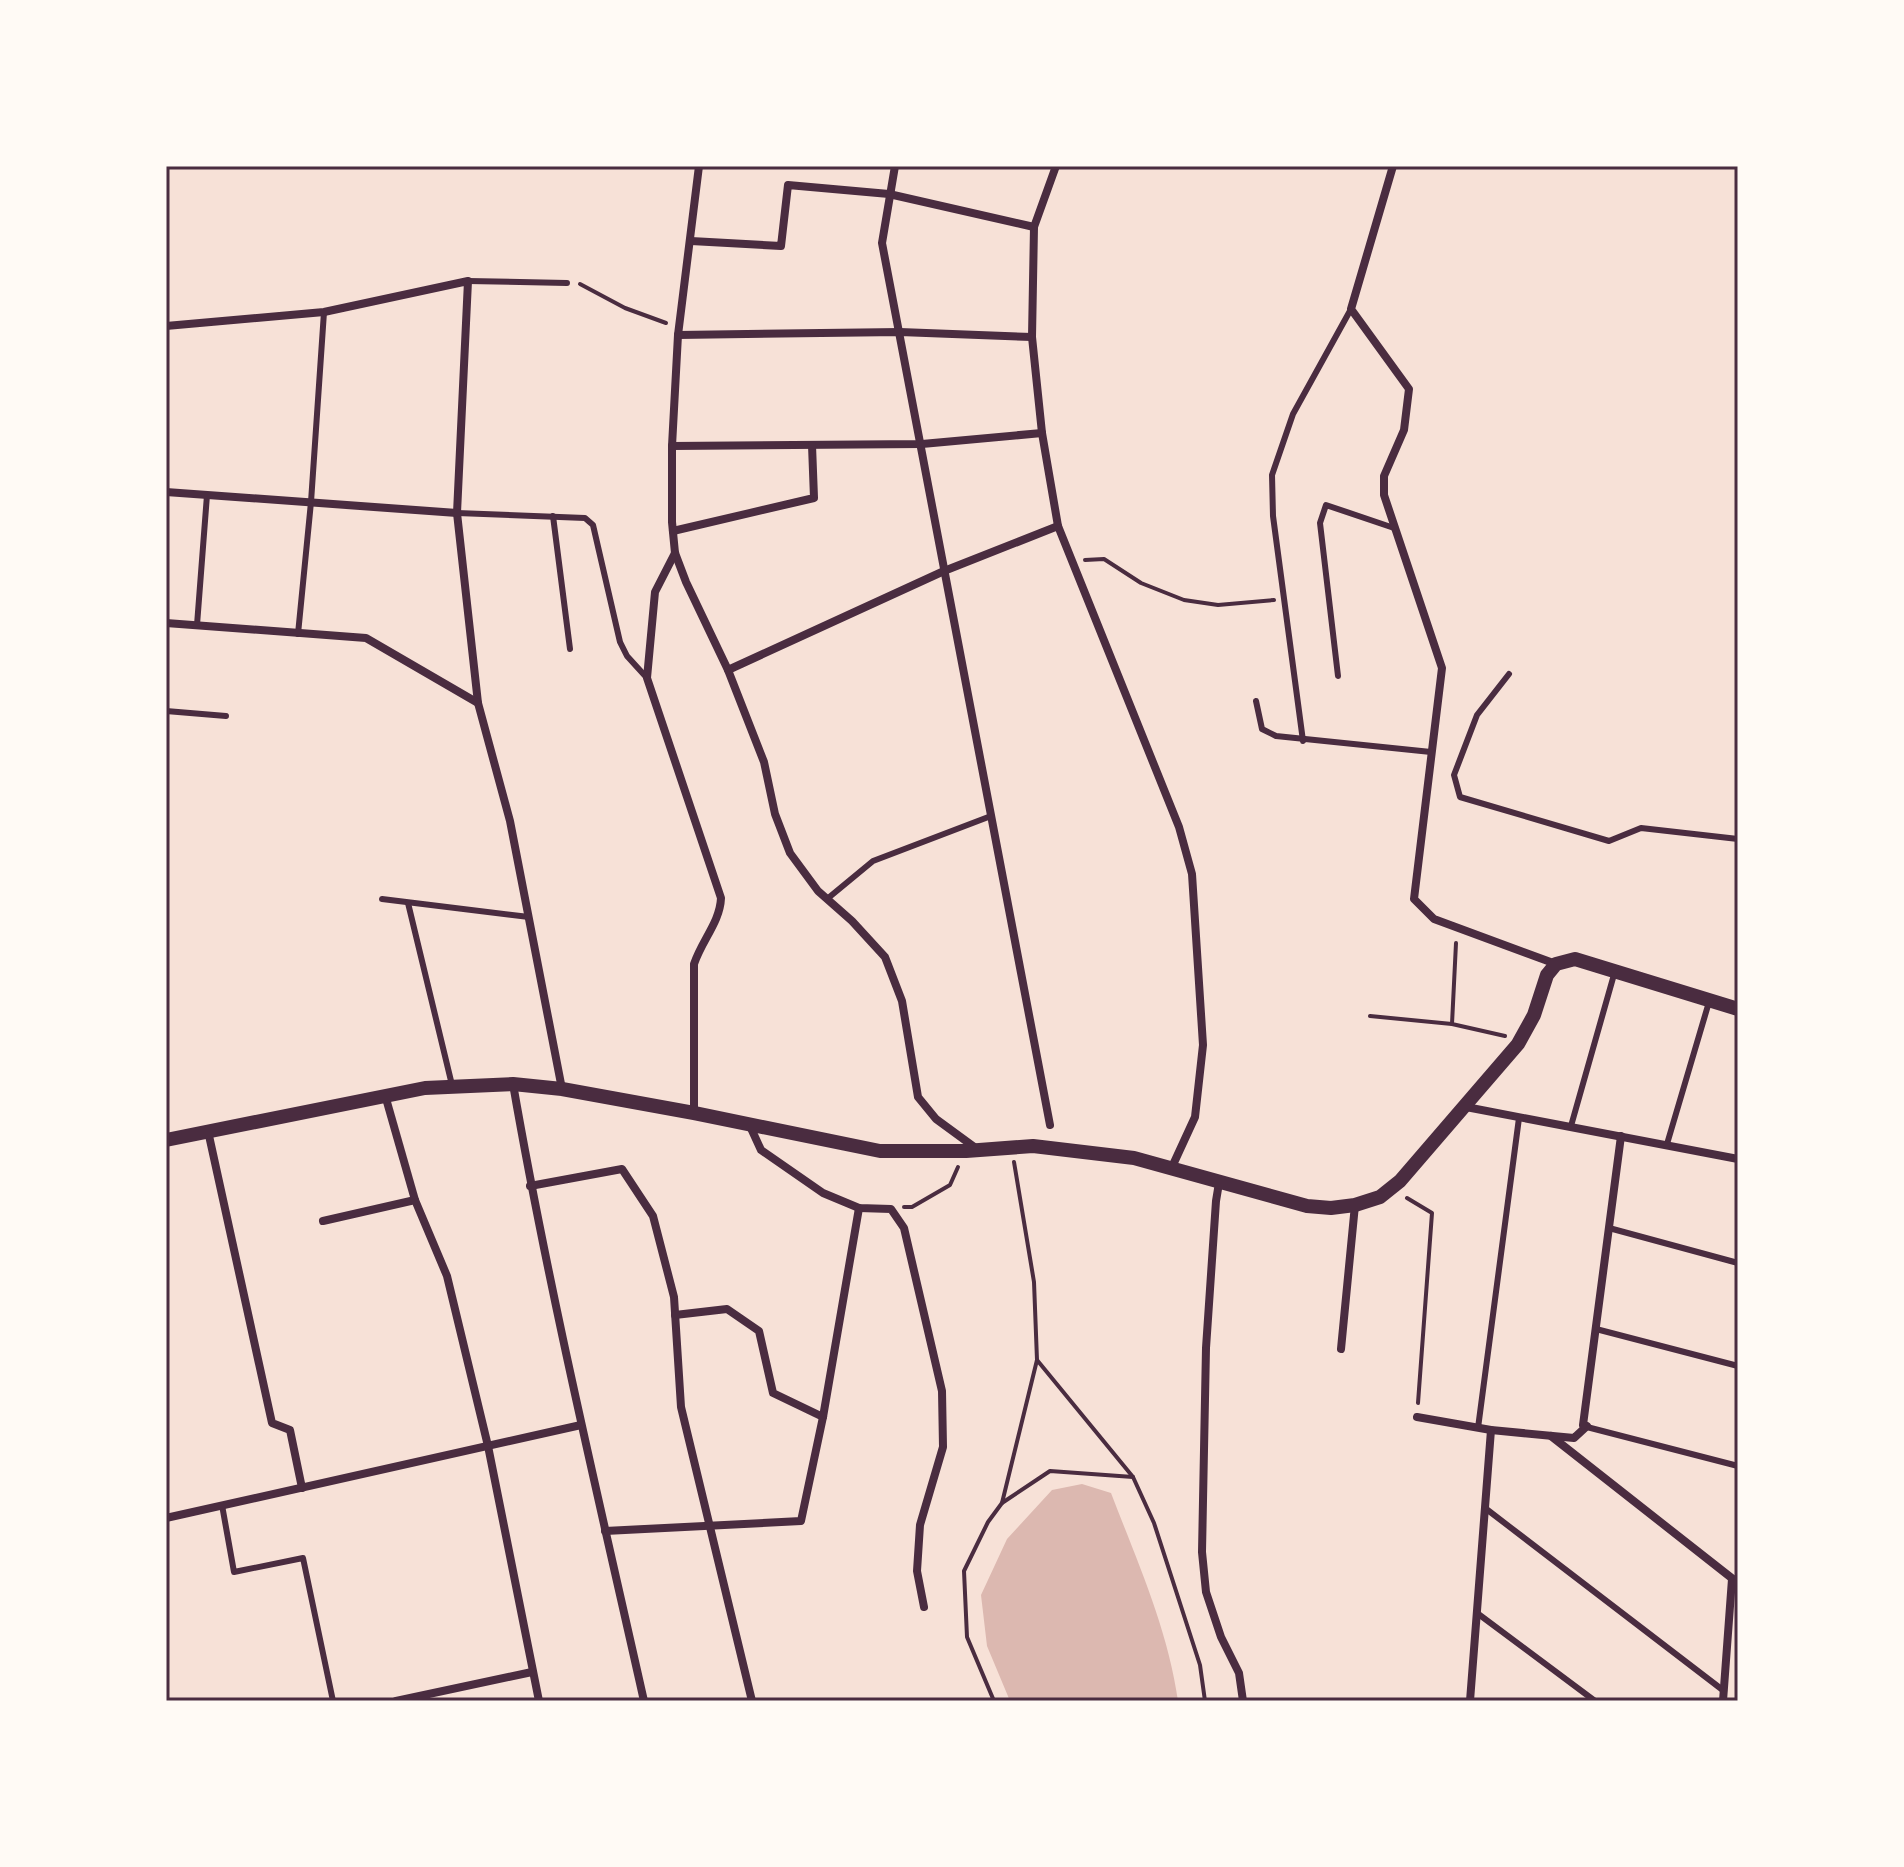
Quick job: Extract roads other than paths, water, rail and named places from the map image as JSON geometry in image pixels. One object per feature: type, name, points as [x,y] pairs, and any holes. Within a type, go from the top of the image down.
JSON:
[{"type":"street","points":[[699,166],[679,332],[672,446],[675,553],[728,670],[764,762],[775,814],[790,853],[818,891],[852,921],[885,957],[902,1001],[918,1097],[936,1119],[972,1150]]},
{"type":"street","points":[[895,166],[882,243],[1050,1125]]},
{"type":"street","points":[[1056,166],[1034,227],[1032,337],[1042,433],[1058,526],[1179,827],[1192,874],[1203,1045],[1195,1117],[1172,1167]]},
{"type":"street","points":[[1393,166],[1351,309],[1409,389],[1404,430],[1384,476],[1384,495],[1442,668],[1414,899],[1434,919],[1556,964],[1575,959],[1738,1009]]},
{"type":"street","points":[[691,241],[781,246],[788,185],[889,194],[1034,227]]},
{"type":"street","points":[[166,326],[324,312],[468,281],[457,513],[478,703],[510,821],[562,1089]]},
{"type":"street","points":[[679,332],[900,332],[1032,337]]},
{"type":"street","points":[[672,446],[922,444],[1042,433]]},
{"type":"street","points":[[673,531],[814,498],[812,445]]},
{"type":"street","points":[[166,492],[457,513]]},
{"type":"street","points":[[728,670],[944,571],[1058,526]]},
{"type":"street","points":[[675,553],[655,592],[647,678],[721,898],[721,912],[699,948],[694,964],[694,1113]]},
{"type":"street","points":[[166,623],[366,638],[478,703]]},
{"type":"street","points":[[166,1140],[385,1095],[452,1085],[513,1084],[562,1089],[694,1113],[880,1151],[1052,1147],[1134,1158],[1307,1206],[1331,1208],[1355,1205],[1380,1197],[1392,1189],[1466,1107],[1518,1044],[1534,1015],[1547,975],[1556,964]]},
{"type":"street","points":[[513,1084],[530,1186],[644,1701]]},
{"type":"street","points":[[385,1095],[415,1200],[447,1276],[488,1446],[539,1701]]},
{"type":"street","points":[[1466,1107],[1738,1159]]},
{"type":"street","points":[[750,1126],[761,1150],[823,1193],[859,1208],[891,1209],[904,1228],[942,1391],[943,1447],[920,1525],[917,1571],[924,1607]]},
{"type":"street","points":[[207,1131],[272,1423],[290,1430],[302,1488]]},
{"type":"street","points":[[1417,1417],[1491,1430],[1574,1438],[1585,1426],[1621,1136]]},
{"type":"street","points":[[530,1186],[622,1169],[653,1216],[674,1297],[681,1407],[752,1701]]},
{"type":"street","points":[[1219,1183],[1206,1348],[1202,1552],[1206,1592],[1221,1637],[1239,1673],[1243,1701]]},
{"type":"street","points":[[323,1221],[415,1200]]},
{"type":"street","points":[[1341,1349],[1355,1205]]},
{"type":"street","points":[[605,1531],[801,1521],[823,1417],[859,1208]]},
{"type":"street","points":[[675,1315],[727,1309],[759,1331],[773,1393],[823,1417]]},
{"type":"street","points":[[166,1518],[581,1425]]},
{"type":"street","points":[[1470,1701],[1491,1430]]},
{"type":"street","points":[[1551,1436],[1735,1581],[1723,1701]]},
{"type":"street","points":[[396,1701],[532,1672]]},
{"type":"lane","points":[[468,281],[567,283]]},
{"type":"lane","points":[[1303,741],[1273,516],[1272,475],[1293,414],[1351,309]]},
{"type":"lane","points":[[298,634],[324,312]]},
{"type":"lane","points":[[197,625],[207,495]]},
{"type":"lane","points":[[1338,676],[1320,523],[1326,505],[1394,528]]},
{"type":"lane","points":[[457,513],[585,518],[593,525],[620,642],[627,656],[647,678]]},
{"type":"lane","points":[[553,516],[570,649]]},
{"type":"lane","points":[[1509,674],[1477,715],[1454,775],[1460,797],[1609,841],[1641,828],[1738,839]]},
{"type":"lane","points":[[1256,701],[1262,729],[1276,736],[1431,752]]},
{"type":"lane","points":[[166,711],[226,716]]},
{"type":"lane","points":[[827,899],[873,861],[991,816]]},
{"type":"lane","points":[[382,899],[529,917]]},
{"type":"lane","points":[[408,903],[452,1085]]},
{"type":"lane","points":[[1571,1126],[1615,971]]},
{"type":"lane","points":[[1667,1144],[1709,1000]]},
{"type":"lane","points":[[1478,1428],[1519,1118]]},
{"type":"lane","points":[[1609,1228],[1738,1263]]},
{"type":"lane","points":[[1596,1329],[1738,1366]]},
{"type":"lane","points":[[1585,1426],[1738,1466]]},
{"type":"lane","points":[[222,1505],[234,1572],[303,1558],[333,1701]]},
{"type":"lane","points":[[1485,1508],[1724,1691]]},
{"type":"lane","points":[[1477,1613],[1595,1701]]}]
